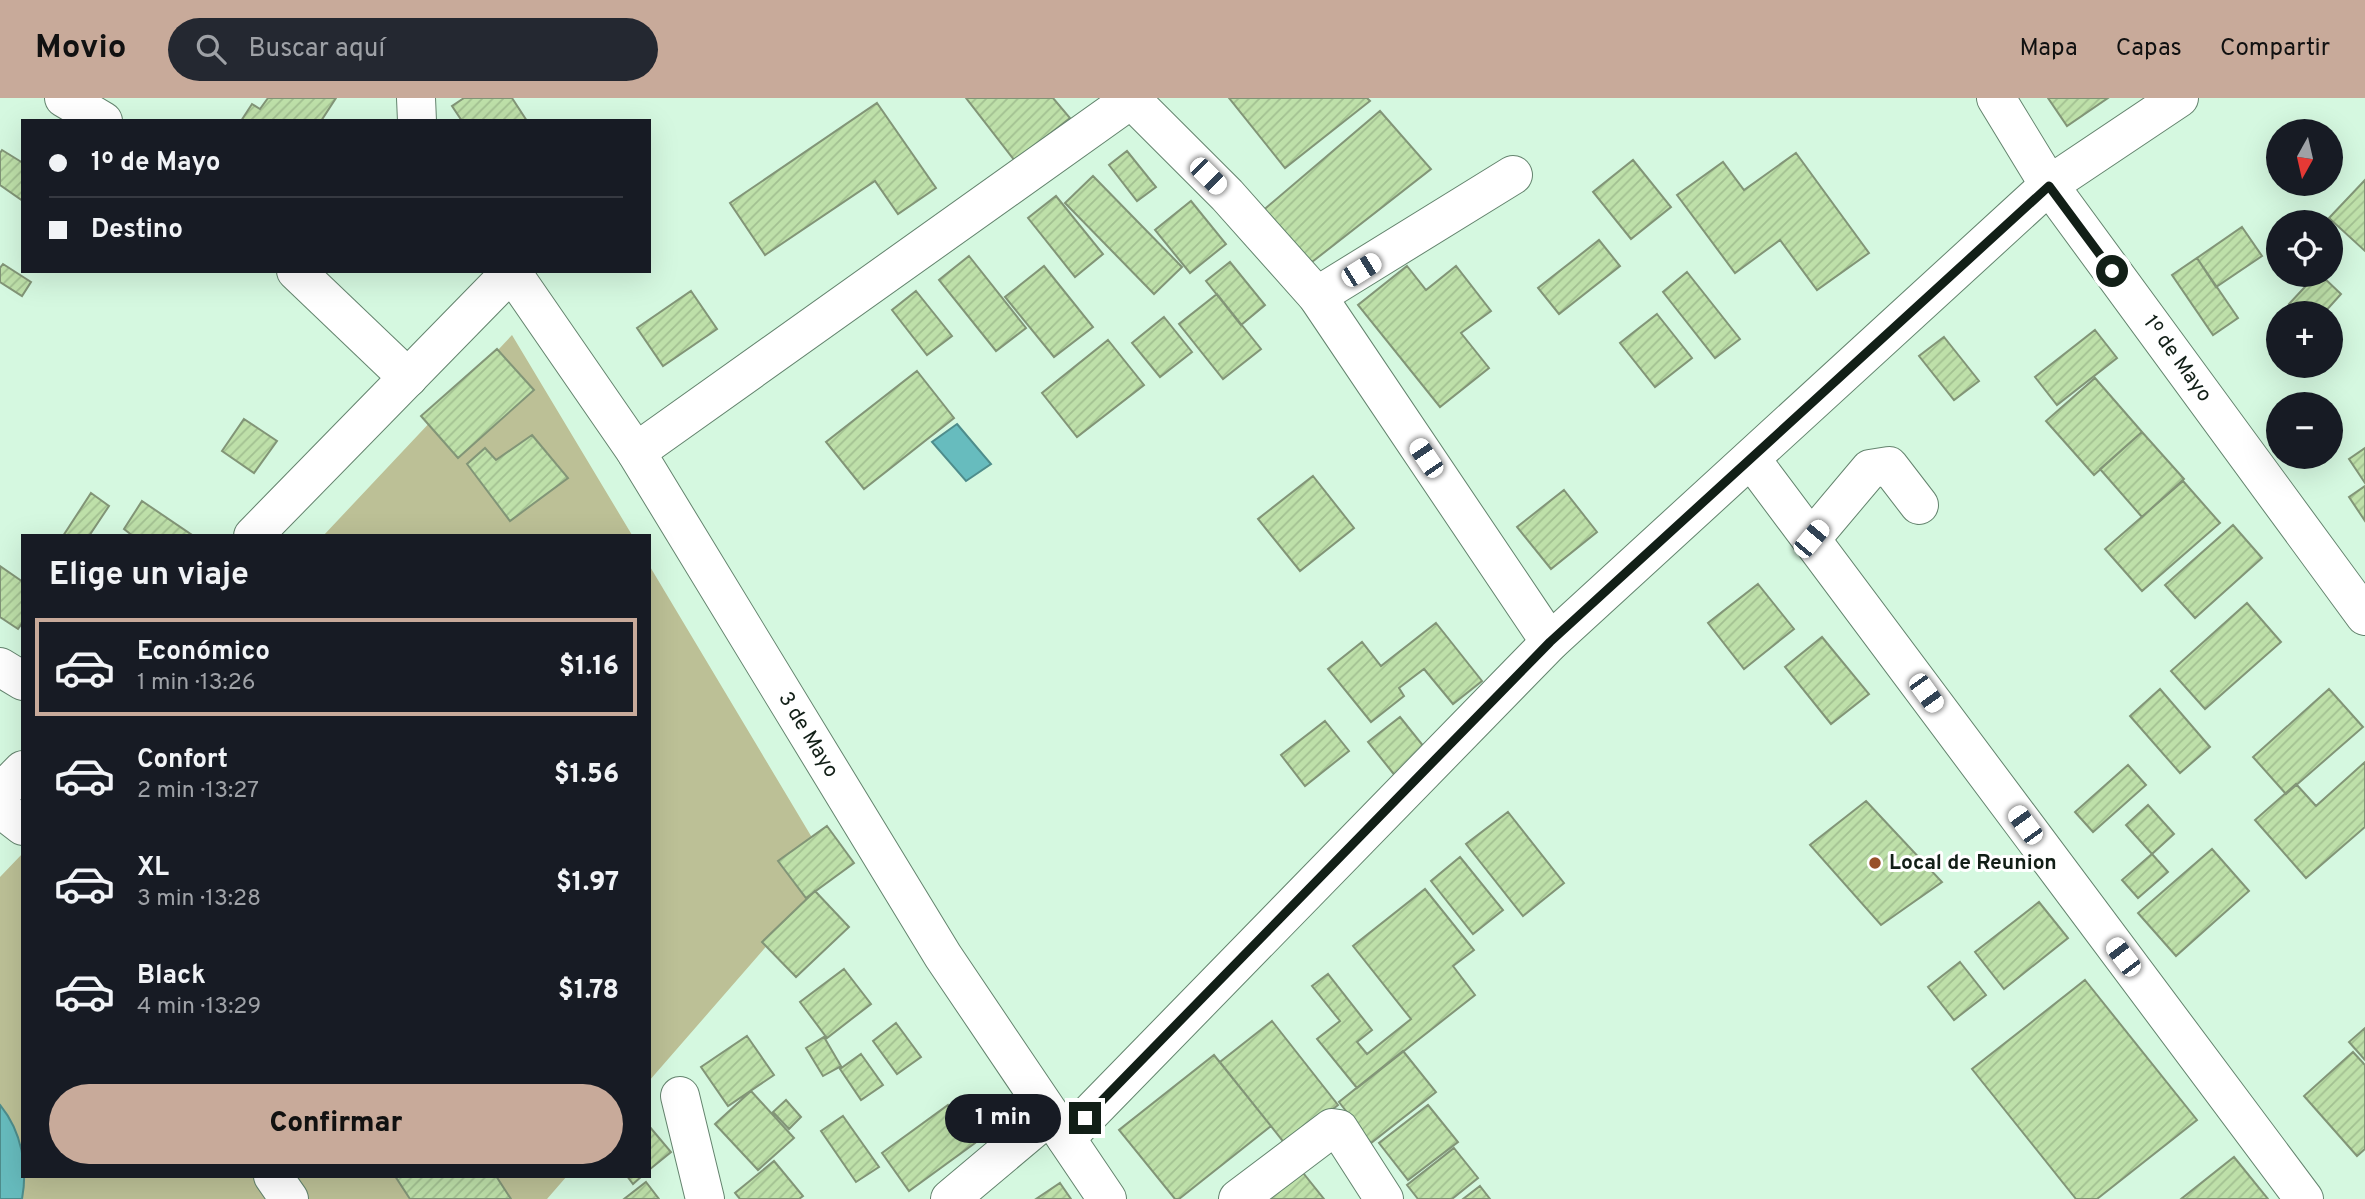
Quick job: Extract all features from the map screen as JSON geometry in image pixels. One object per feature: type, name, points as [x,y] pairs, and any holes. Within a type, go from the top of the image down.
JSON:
[{"type":"street","points":[[64,98],[100,119]]},
{"type":"street","points":[[416,98],[417,119]]},
{"type":"street","points":[[636,452],[1131,98],[1227,195],[1317,296],[1550,642]]},
{"type":"street","name":"1º de Mayo","points":[[1996,98],[2049,186],[2365,616]]},
{"type":"street","points":[[950,1199],[1058,1127],[1550,642],[2049,186],[2179,98]]},
{"type":"street","points":[[1317,296],[1513,175]]},
{"type":"street","points":[[298,273],[408,378]]},
{"type":"street","points":[[255,534],[510,273]]},
{"type":"street","name":"3 de Mayo","points":[[512,273],[636,452],[943,956],[1107,1199]]},
{"type":"street","points":[[1751,459],[2304,1199]]},
{"type":"street","points":[[1811,539],[1870,469],[1889,466],[1919,505]]},
{"type":"street","points":[[0,667],[21,680]]},
{"type":"street","points":[[0,793],[21,772]]},
{"type":"street","points":[[0,808],[21,825]]},
{"type":"street","points":[[680,1096],[705,1199]]},
{"type":"street","points":[[1238,1199],[1332,1128],[1339,1129],[1384,1199]]},
{"type":"street","points":[[274,1178],[289,1199]]},
{"type":"green space","points":[[512,335],[631,534],[325,534]]},
{"type":"green space","points":[[651,568],[832,871],[651,1079]]},
{"type":"green space","points":[[21,855],[21,1178],[565,1178],[547,1199],[0,1199],[0,877]]},
{"type":"water","points":[[957,424],[991,464],[966,481],[932,442]]},
{"type":"water","points":[[0,1105],[14,1127],[21,1147],[21,1178],[24,1178],[24,1187],[22,1199],[0,1199]]},
{"type":"building","points":[[268,98],[336,98],[322,119],[242,119],[252,104],[260,109]]},
{"type":"building","points":[[464,98],[512,98],[526,119],[461,119],[452,106]]},
{"type":"building","points":[[966,98],[1053,98],[1070,118],[1015,161]]},
{"type":"building","points":[[1229,98],[1367,98],[1370,101],[1285,168]]},
{"type":"building","points":[[2048,98],[2108,98],[2067,126]]},
{"type":"building","points":[[877,103],[936,188],[898,214],[875,181],[765,255],[730,203]]},
{"type":"building","points":[[1380,111],[1431,169],[1312,262],[1260,213]]},
{"type":"building","points":[[2,150],[21,162],[21,200],[0,185]]},
{"type":"building","points":[[1127,151],[1156,187],[1137,201],[1109,165]]},
{"type":"building","points":[[1796,153],[1869,253],[1817,290],[1780,240],[1735,273],[1677,195],[1723,162],[1744,190]]},
{"type":"building","points":[[1633,160],[1671,207],[1631,239],[1593,192]]},
{"type":"building","points":[[1093,176],[1182,267],[1154,294],[1065,203]]},
{"type":"building","points":[[2365,180],[2365,251],[2343,231],[2343,210],[2337,210]]},
{"type":"building","points":[[1056,196],[1103,254],[1075,277],[1028,218]]},
{"type":"building","points":[[1191,201],[1226,244],[1190,273],[1155,230]]},
{"type":"building","points":[[2242,227],[2262,256],[2216,287],[2197,258]]},
{"type":"building","points":[[1599,240],[1620,266],[1559,314],[1538,288]]},
{"type":"building","points":[[969,256],[1026,328],[996,351],[939,280]]},
{"type":"building","points":[[2197,258],[2238,318],[2213,335],[2172,275]]},
{"type":"building","points":[[1230,262],[1265,305],[1241,325],[1206,281]]},
{"type":"building","points":[[3,264],[31,282],[22,296],[0,282],[0,268]]},
{"type":"building","points":[[1044,266],[1093,327],[1054,357],[1005,297]]},
{"type":"building","points":[[1407,266],[1426,290],[1456,266],[1491,311],[1461,333],[1489,368],[1440,407],[1358,305]]},
{"type":"building","points":[[1687,272],[1740,339],[1715,358],[1663,292]]},
{"type":"building","points":[[2305,287],[2334,287],[2341,294],[2335,301],[2292,301]]},
{"type":"building","points":[[691,291],[717,329],[663,366],[637,328]]},
{"type":"building","points":[[916,291],[952,336],[927,355],[892,310]]},
{"type":"building","points":[[1217,294],[1261,349],[1223,379],[1179,324]]},
{"type":"building","points":[[1657,314],[1692,358],[1655,387],[1620,343]]},
{"type":"building","points":[[1164,317],[1192,352],[1160,377],[1132,343]]},
{"type":"building","points":[[2095,330],[2117,358],[2057,405],[2035,377]]},
{"type":"building","points":[[1944,337],[1979,381],[1954,400],[1919,356]]},
{"type":"building","points":[[1108,340],[1144,385],[1077,437],[1042,393]]},
{"type":"building","points":[[497,349],[534,390],[458,458],[421,416]]},
{"type":"building","points":[[917,371],[954,418],[864,489],[826,442]]},
{"type":"building","points":[[2095,378],[2142,432],[2094,475],[2046,421]]},
{"type":"building","points":[[244,419],[277,441],[254,473],[222,451]]},
{"type":"building","points":[[2142,432],[2184,479],[2142,517],[2100,469]]},
{"type":"building","points":[[532,435],[568,478],[510,521],[467,464],[485,448],[496,460]]},
{"type":"building","points":[[2365,448],[2365,483],[2349,459]]},
{"type":"building","points":[[1313,476],[1354,528],[1300,571],[1258,519]]},
{"type":"building","points":[[2183,481],[2220,523],[2142,591],[2105,549]]},
{"type":"building","points":[[2365,486],[2365,521],[2349,497]]},
{"type":"building","points":[[1564,490],[1597,532],[1551,569],[1517,527]]},
{"type":"building","points":[[91,493],[109,506],[90,534],[64,534]]},
{"type":"building","points":[[142,501],[191,534],[130,534],[124,529]]},
{"type":"building","points":[[2233,525],[2262,558],[2195,618],[2165,585]]},
{"type":"building","points":[[0,566],[21,581],[21,625],[18,629],[0,617]]},
{"type":"building","points":[[1758,584],[1794,629],[1744,669],[1708,623]]},
{"type":"building","points":[[2247,603],[2281,642],[2205,709],[2171,671]]},
{"type":"building","points":[[1436,623],[1482,681],[1453,704],[1424,669],[1399,688],[1404,696],[1371,722],[1328,669],[1362,642],[1381,666]]},
{"type":"building","points":[[1822,637],[1869,694],[1831,724],[1785,667]]},
{"type":"building","points":[[2160,689],[2210,747],[2180,773],[2130,716]]},
{"type":"building","points":[[2329,689],[2363,727],[2286,794],[2253,757]]},
{"type":"building","points":[[1400,717],[1429,753],[1397,778],[1368,742]]},
{"type":"building","points":[[1325,721],[1349,751],[1305,786],[1281,755]]},
{"type":"building","points":[[2365,762],[2365,827],[2306,878],[2255,820],[2296,784],[2316,806]]},
{"type":"building","points":[[2128,765],[2146,785],[2093,832],[2075,812]]},
{"type":"building","name":"Local de Reunion","points":[[1866,801],[1942,882],[1881,925],[1810,845]]},
{"type":"building","points":[[2148,805],[2174,834],[2152,854],[2126,825]]},
{"type":"building","points":[[1508,812],[1564,883],[1523,916],[1466,844]]},
{"type":"building","points":[[827,826],[854,863],[806,898],[778,861]]},
{"type":"building","points":[[2212,849],[2249,891],[2176,956],[2138,913]]},
{"type":"building","points":[[2152,854],[2168,872],[2138,898],[2122,880]]},
{"type":"building","points":[[1460,857],[1503,910],[1473,934],[1431,881]]},
{"type":"building","points":[[1425,889],[1474,950],[1453,966],[1475,995],[1357,1088],[1317,1039],[1340,1021],[1312,986],[1328,974],[1372,1030],[1357,1042],[1367,1054],[1411,1019],[1353,946]]},
{"type":"building","points":[[815,891],[849,927],[796,977],[762,942]]},
{"type":"building","points":[[2039,902],[2068,938],[2004,989],[1975,952]]},
{"type":"building","points":[[1960,962],[1986,995],[1954,1020],[1928,987]]},
{"type":"building","points":[[844,969],[871,1004],[827,1038],[800,1002]]},
{"type":"building","points":[[2085,980],[2197,1120],[2097,1199],[2076,1199],[1972,1069]]},
{"type":"building","points":[[1272,1021],[1338,1105],[1286,1145],[1220,1062]]},
{"type":"building","points":[[896,1023],[921,1057],[897,1074],[873,1041]]},
{"type":"building","points":[[2365,1028],[2365,1060],[2349,1042]]},
{"type":"building","points":[[747,1036],[774,1075],[728,1106],[701,1067]]},
{"type":"building","points":[[824,1037],[841,1066],[823,1076],[806,1048]]},
{"type":"building","points":[[1403,1051],[1436,1092],[1371,1143],[1339,1102]]},
{"type":"building","points":[[2353,1052],[2365,1065],[2365,1149],[2357,1156],[2304,1096]]},
{"type":"building","points":[[861,1054],[883,1085],[861,1100],[840,1069]]},
{"type":"building","points":[[1214,1055],[1271,1126],[1179,1199],[1175,1199],[1119,1130]]},
{"type":"building","points":[[751,1091],[794,1138],[758,1170],[715,1124]]},
{"type":"building","points":[[786,1100],[801,1117],[789,1129],[773,1112]]},
{"type":"building","points":[[948,1105],[975,1143],[909,1191],[882,1153]]},
{"type":"building","points":[[1428,1105],[1458,1142],[1408,1180],[1379,1143]]},
{"type":"building","points":[[843,1116],[879,1167],[856,1182],[821,1131]]},
{"type":"building","points":[[651,1128],[671,1152],[651,1168]]},
{"type":"building","points":[[1454,1148],[1478,1178],[1452,1199],[1418,1199],[1407,1185]]},
{"type":"building","points":[[2234,1157],[2268,1199],[2181,1199]]},
{"type":"building","points":[[774,1161],[803,1196],[799,1199],[740,1199],[735,1193]]},
{"type":"building","points":[[1296,1164],[1324,1199],[1251,1199]]},
{"type":"building","points":[[396,1178],[497,1178],[511,1199],[410,1199]]},
{"type":"building","points":[[628,1178],[640,1178],[633,1184]]},
{"type":"building","points":[[646,1182],[659,1199],[624,1199]]},
{"type":"building","points":[[1060,1183],[1071,1199],[1036,1199]]},
{"type":"building","points":[[1480,1186],[1490,1199],[1463,1199]]},
{"type":"place","name":"Local de Reunion","points":[[1875,863]]},
{"type":"route","points":[[1085,1118],[1550,642],[2049,186],[2112,271]]}]
